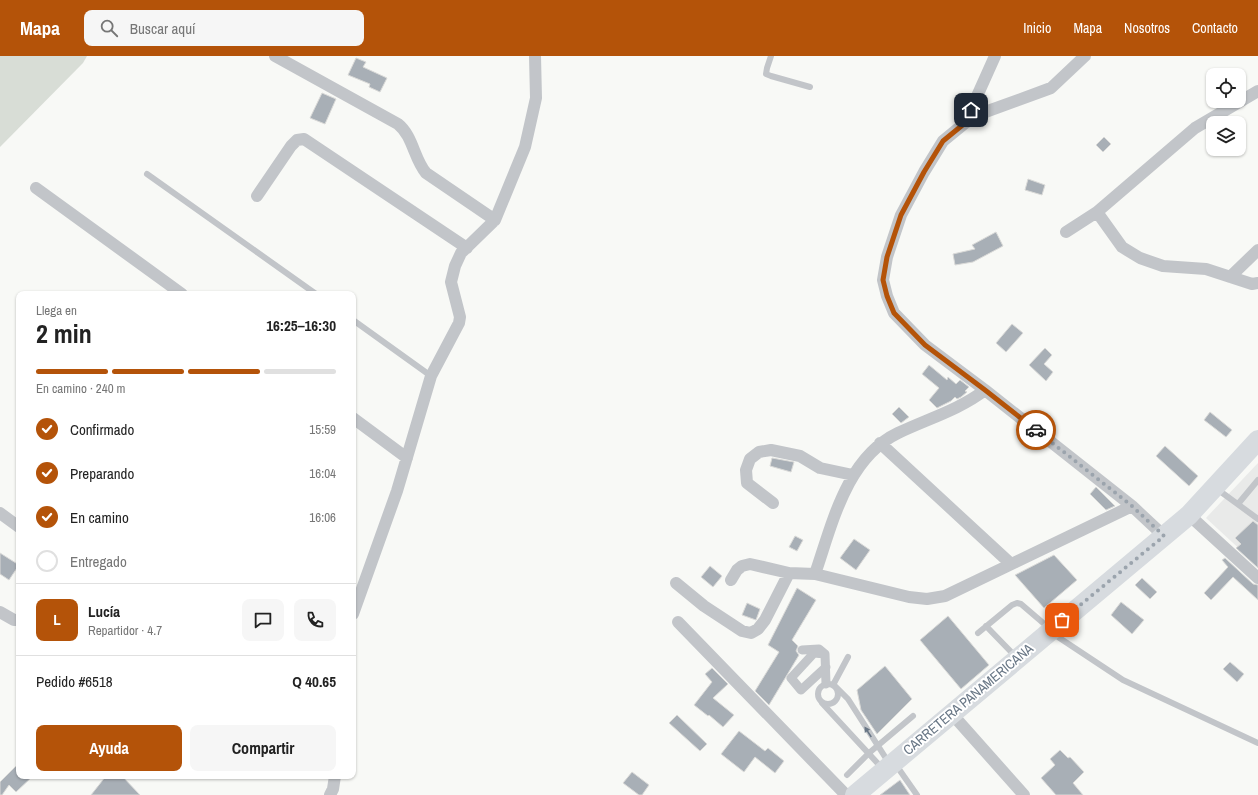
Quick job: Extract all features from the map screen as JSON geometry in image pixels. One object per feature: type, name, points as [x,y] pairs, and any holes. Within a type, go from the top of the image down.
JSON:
[{"type":"highway","name":"CARRETERA PANAMERICANA","points":[[859,793],[889,765],[1189,515],[1258,440]]},
{"type":"street","points":[[275,56],[398,124],[407,134],[421,167],[426,173],[495,220]]},
{"type":"street","points":[[965,123],[995,56]]},
{"type":"street","points":[[1085,56],[1051,88],[988,111],[965,123],[943,141],[924,172],[901,215],[887,257],[883,280],[887,296],[894,313],[925,345],[985,390],[1132,506],[1164,536]]},
{"type":"street","points":[[356,605],[407,458],[431,376],[459,323],[460,317],[451,282],[454,266],[461,253],[495,220],[525,147],[536,98],[534,57]]},
{"type":"street","points":[[1066,232],[1097,212],[1195,128],[1258,91]]},
{"type":"street","points":[[257,196],[291,146],[297,140],[304,139],[467,248]]},
{"type":"street","points":[[36,188],[178,291]]},
{"type":"street","points":[[1097,212],[1122,247],[1140,258],[1163,266],[1206,269],[1252,284],[1258,283]]},
{"type":"street","points":[[1230,277],[1258,250]]},
{"type":"street","points":[[815,574],[844,491],[853,475],[880,443],[896,434],[972,400],[985,390]]},
{"type":"street","points":[[356,420],[407,458]]},
{"type":"street","points":[[880,443],[1011,564]]},
{"type":"street","points":[[773,503],[747,483],[746,470],[750,459],[759,452],[772,450],[785,452],[800,456],[820,468],[853,475]]},
{"type":"street","points":[[731,580],[737,570],[742,566],[750,564],[789,573],[815,574],[909,597],[927,599],[945,596],[1132,506]]},
{"type":"street","points":[[0,513],[16,525]]},
{"type":"street","points":[[1189,515],[1258,578]]},
{"type":"street","points":[[676,583],[704,606],[742,631],[751,633],[758,630],[765,620],[789,573]]},
{"type":"street","points":[[0,612],[16,620]]},
{"type":"street","points":[[678,622],[859,793]]},
{"type":"street","points":[[802,650],[819,649],[826,654]]},
{"type":"street","points":[[826,654],[814,653],[791,678],[801,690],[826,667]]},
{"type":"street","points":[[826,654],[826,667],[831,685]]},
{"type":"street","points":[[952,714],[1024,795]]},
{"type":"street","points":[[330,795],[334,789],[333,779]]},
{"type":"lane","points":[[771,56],[766,74],[810,87]]},
{"type":"lane","points":[[147,174],[312,291]]},
{"type":"lane","points":[[356,322],[431,376]]},
{"type":"lane","points":[[1238,504],[1258,480]]},
{"type":"lane","points":[[1214,487],[1258,519]]},
{"type":"lane","points":[[978,633],[1012,605],[1017,603],[1021,604],[1050,630],[1123,680],[1258,743]]},
{"type":"lane","points":[[986,626],[1017,658]]},
{"type":"lane","points":[[848,656],[831,685],[820,687],[818,690],[818,697],[869,753],[889,765]]},
{"type":"lane","points":[[822,703],[828,705],[835,702],[838,697],[838,693],[831,685]]},
{"type":"lane","points":[[831,685],[848,699],[889,765],[917,795]]},
{"type":"lane","points":[[847,775],[869,753],[913,716]]},
{"type":"shaded area","points":[[0,56],[87,56],[83,63],[0,147]]},
{"type":"shaded area","points":[[1258,463],[1258,566],[1206,518]]},
{"type":"building","points":[[356,58],[366,62],[363,67],[387,78],[380,92],[369,87],[370,84],[348,75]]},
{"type":"building","points":[[322,93],[336,99],[325,124],[310,118]]},
{"type":"building","points":[[1104,137],[1111,144],[1103,152],[1096,145]]},
{"type":"building","points":[[1028,179],[1045,185],[1042,195],[1025,190]]},
{"type":"building","points":[[996,232],[1003,246],[973,262],[955,265],[953,254],[975,249],[972,245]]},
{"type":"building","points":[[1012,324],[1023,333],[1006,352],[996,343]]},
{"type":"building","points":[[1045,348],[1052,355],[1044,364],[1053,372],[1046,381],[1029,365]]},
{"type":"building","points":[[929,365],[947,380],[948,377],[956,384],[960,380],[969,387],[965,391],[967,392],[961,397],[957,399],[955,397],[951,401],[937,408],[929,400],[939,388],[922,374]]},
{"type":"building","points":[[899,407],[909,417],[901,423],[892,414]]},
{"type":"building","points":[[1210,412],[1232,430],[1226,437],[1204,420]]},
{"type":"building","points":[[1165,446],[1198,476],[1189,486],[1156,456]]},
{"type":"building","points":[[772,458],[794,462],[791,472],[770,466]]},
{"type":"building","points":[[1096,487],[1115,506],[1106,510],[1090,494]]},
{"type":"building","points":[[1253,521],[1258,525],[1258,568],[1236,548],[1241,544],[1235,538]]},
{"type":"building","points":[[795,536],[803,540],[797,551],[789,547]]},
{"type":"building","points":[[854,539],[870,550],[856,570],[840,558]]},
{"type":"building","points":[[0,553],[16,563],[16,570],[9,580],[0,574]]},
{"type":"building","points":[[1054,555],[1077,580],[1044,608],[1015,575]]},
{"type":"building","points":[[1225,558],[1253,584],[1258,585],[1258,600],[1233,577],[1211,600],[1204,593],[1228,567],[1222,560]]},
{"type":"building","points":[[710,566],[722,576],[713,587],[701,577]]},
{"type":"building","points":[[1142,578],[1157,592],[1150,599],[1135,585]]},
{"type":"building","points":[[797,588],[816,600],[792,640],[798,646],[796,651],[799,655],[769,705],[755,691],[779,652],[768,645]]},
{"type":"building","points":[[1121,602],[1144,620],[1132,634],[1111,615]]},
{"type":"building","points":[[747,603],[760,609],[756,620],[742,615]]},
{"type":"building","points":[[948,616],[989,665],[961,689],[920,640]]},
{"type":"building","points":[[1230,662],[1244,674],[1237,682],[1223,669]]},
{"type":"building","points":[[885,666],[912,699],[877,734],[861,710],[857,690]]},
{"type":"building","points":[[712,668],[728,684],[713,698],[734,715],[723,727],[694,705],[712,682],[705,674]]},
{"type":"building","points":[[677,715],[707,744],[700,751],[669,723]]},
{"type":"building","points":[[739,731],[765,751],[768,748],[784,761],[775,773],[755,757],[744,772],[721,754]]},
{"type":"building","points":[[1060,750],[1068,758],[1070,757],[1084,772],[1073,783],[1083,795],[1056,795],[1041,778],[1055,765],[1050,759]]},
{"type":"building","points":[[16,766],[16,779],[30,779],[16,792],[9,785],[2,795],[0,795],[0,782]]},
{"type":"building","points":[[632,772],[649,785],[642,795],[639,795],[623,783]]},
{"type":"building","points":[[104,779],[125,779],[140,795],[91,795]]},
{"type":"building","points":[[900,780],[910,795],[880,795]]},
{"type":"way so far","points":[[1036,430],[1132,506],[1164,536],[1062,620]]},
{"type":"route","points":[[971,110],[965,123],[943,141],[924,172],[901,215],[887,257],[883,280],[887,296],[894,313],[925,345],[1036,430]]}]
